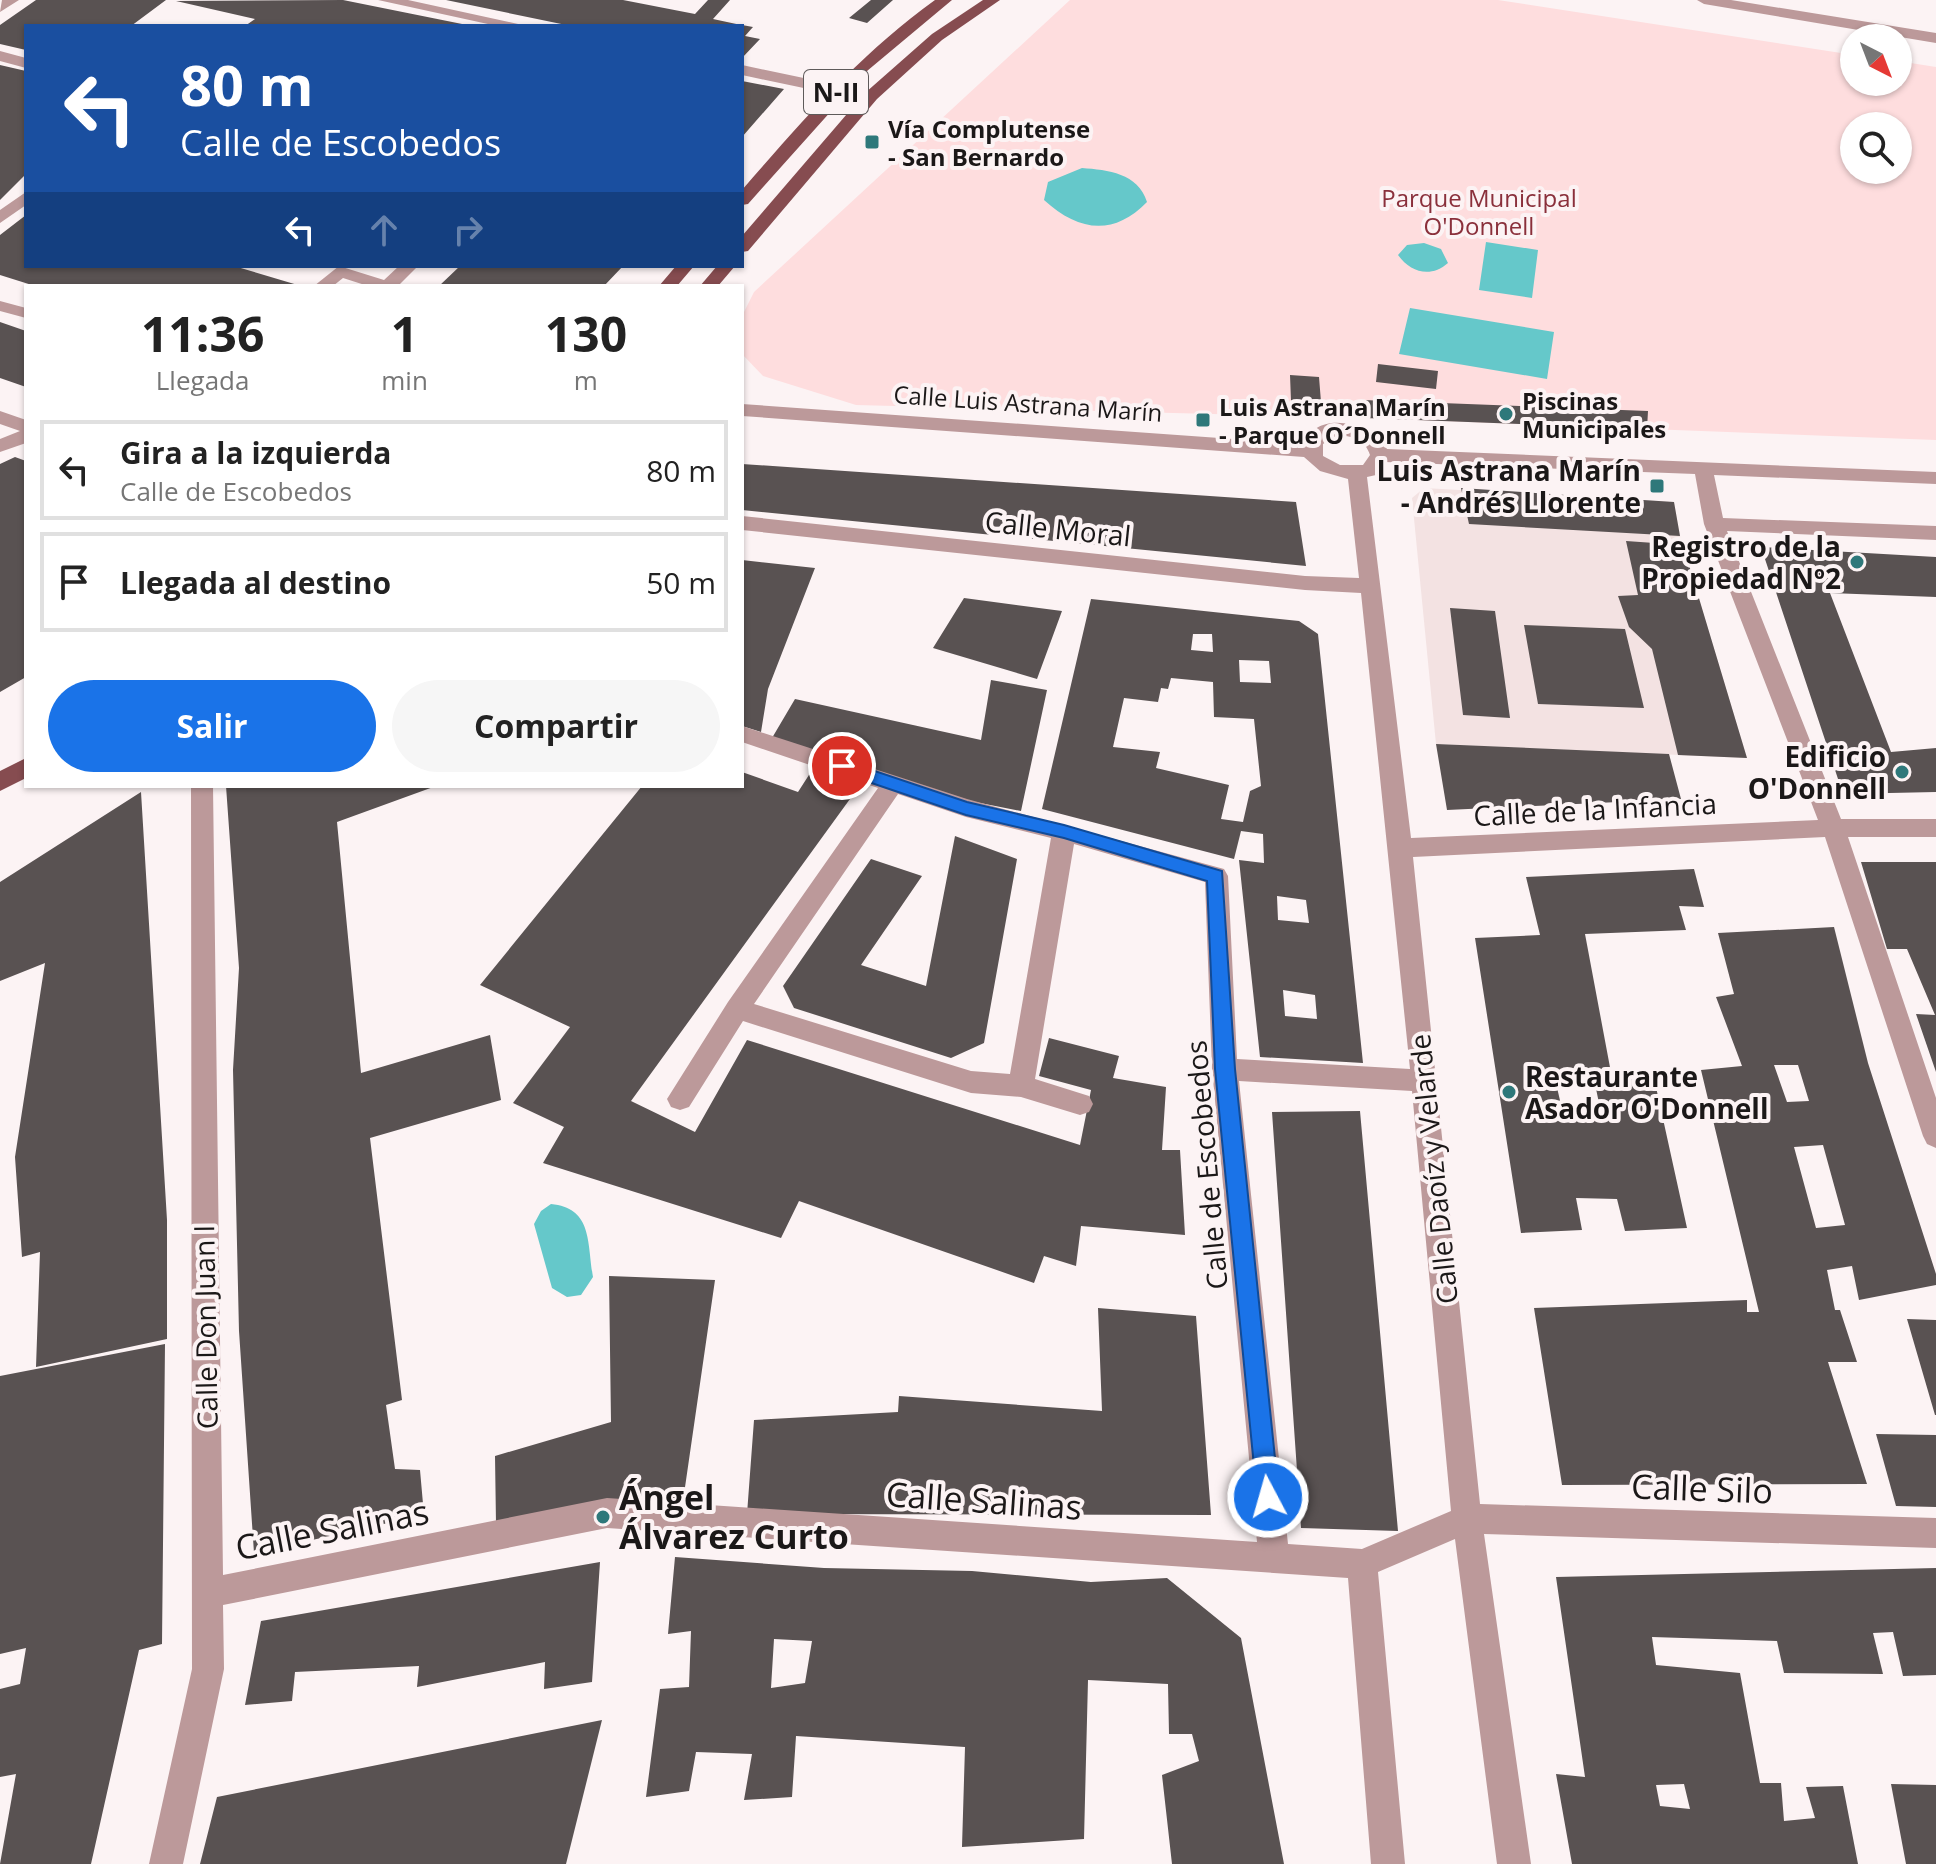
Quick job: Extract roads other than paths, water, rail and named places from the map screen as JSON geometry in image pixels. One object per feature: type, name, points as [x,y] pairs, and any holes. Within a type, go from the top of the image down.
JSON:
[{"type":"main road","name":"N-II","points":[[744,198],[837,90],[905,26],[945,0]]},
{"type":"main road","name":"N-II","points":[[744,245],[871,96],[937,37],[993,0]]},
{"type":"main road","points":[[670,284],[683,268]]},
{"type":"main road","points":[[711,284],[724,268]]},
{"type":"main road","points":[[0,782],[24,768]]},
{"type":"street","points":[[0,8],[12,0]]},
{"type":"street","points":[[385,0],[510,24]]},
{"type":"street","points":[[1704,0],[1936,38]]},
{"type":"street","points":[[0,56],[24,62]]},
{"type":"street","points":[[744,70],[837,90]]},
{"type":"street","points":[[0,218],[24,199]]},
{"type":"street","points":[[332,268],[380,284]]},
{"type":"street","points":[[388,284],[407,268]]},
{"type":"street","points":[[0,306],[24,312]]},
{"type":"street","name":"Calle Luis Astrana Marín","points":[[745,406],[1311,451]]},
{"type":"street","points":[[0,417],[24,426]]},
{"type":"street","points":[[1345,429],[1370,438],[1380,455],[1369,470],[1357,473],[1332,471],[1314,458],[1311,451],[1313,442],[1320,434],[1345,429]]},
{"type":"street","points":[[0,446],[24,437]]},
{"type":"street","points":[[1380,455],[1936,478]]},
{"type":"street","points":[[1703,468],[1714,524],[1833,828],[1936,1136]]},
{"type":"street","name":"Calle Daoíz y Velarde","points":[[1357,473],[1401,848],[1467,1519],[1514,1864]]},
{"type":"street","name":"Calle Moral","points":[[744,523],[1326,585],[1369,586]]},
{"type":"street","points":[[1714,524],[1936,533]]},
{"type":"street","name":"Calle de Escobedos","points":[[744,735],[966,808],[1064,832],[1216,876],[1225,1069],[1274,1559]]},
{"type":"street","points":[[680,1099],[737,1009],[894,783]]},
{"type":"street","name":"Calle Don Juan I","points":[[166,1864],[208,1669],[202,788]]},
{"type":"street","name":"Calle de la Infancia","points":[[1401,848],[1833,828],[1936,828]]},
{"type":"street","points":[[1021,1086],[1064,832]]},
{"type":"street","points":[[737,1009],[971,1082],[1021,1086],[1080,1104]]},
{"type":"street","points":[[1225,1069],[1425,1081]]},
{"type":"street","name":"Calle Salinas","points":[[207,1593],[607,1513],[1362,1564],[1467,1519]]},
{"type":"street","name":"Calle Silo","points":[[1467,1519],[1936,1533]]},
{"type":"street","points":[[1362,1564],[1388,1864]]},
{"type":"water","points":[[1082,168],[1112,172],[1129,179],[1143,192],[1147,202],[1121,221],[1108,225],[1096,226],[1070,218],[1044,200],[1048,182]]},
{"type":"water","points":[[1486,242],[1538,250],[1532,298],[1479,290]]},
{"type":"water","points":[[1424,243],[1441,249],[1448,263],[1428,272],[1409,266],[1398,255],[1407,245]]},
{"type":"water","points":[[1410,308],[1554,332],[1547,379],[1399,354]]},
{"type":"water","points":[[551,1204],[574,1212],[586,1229],[593,1277],[581,1295],[567,1297],[552,1288],[534,1224],[541,1211]]},
{"type":"place","name":"Vía Complutense - San Bernardo","points":[[872,142]]},
{"type":"place","name":"Piscinas Municipales","points":[[1506,414]]},
{"type":"place","name":"Luis Astrana Marín - Parque O´Donnell","points":[[1203,420]]},
{"type":"place","name":"Luis Astrana Marín - Andrés Llorente","points":[[1657,486]]},
{"type":"place","name":"Registro de la Propiedad Nº2","points":[[1857,562]]},
{"type":"place","name":"Edificio O'Donnell","points":[[1902,772]]},
{"type":"place","name":"Restaurante Asador O'Donnell","points":[[1509,1092]]},
{"type":"place","name":"Ángel Álvarez Curto","points":[[603,1517]]},
{"type":"park label","name":"Parque Municipal O'Donnell","points":[[1479,211]]}]
